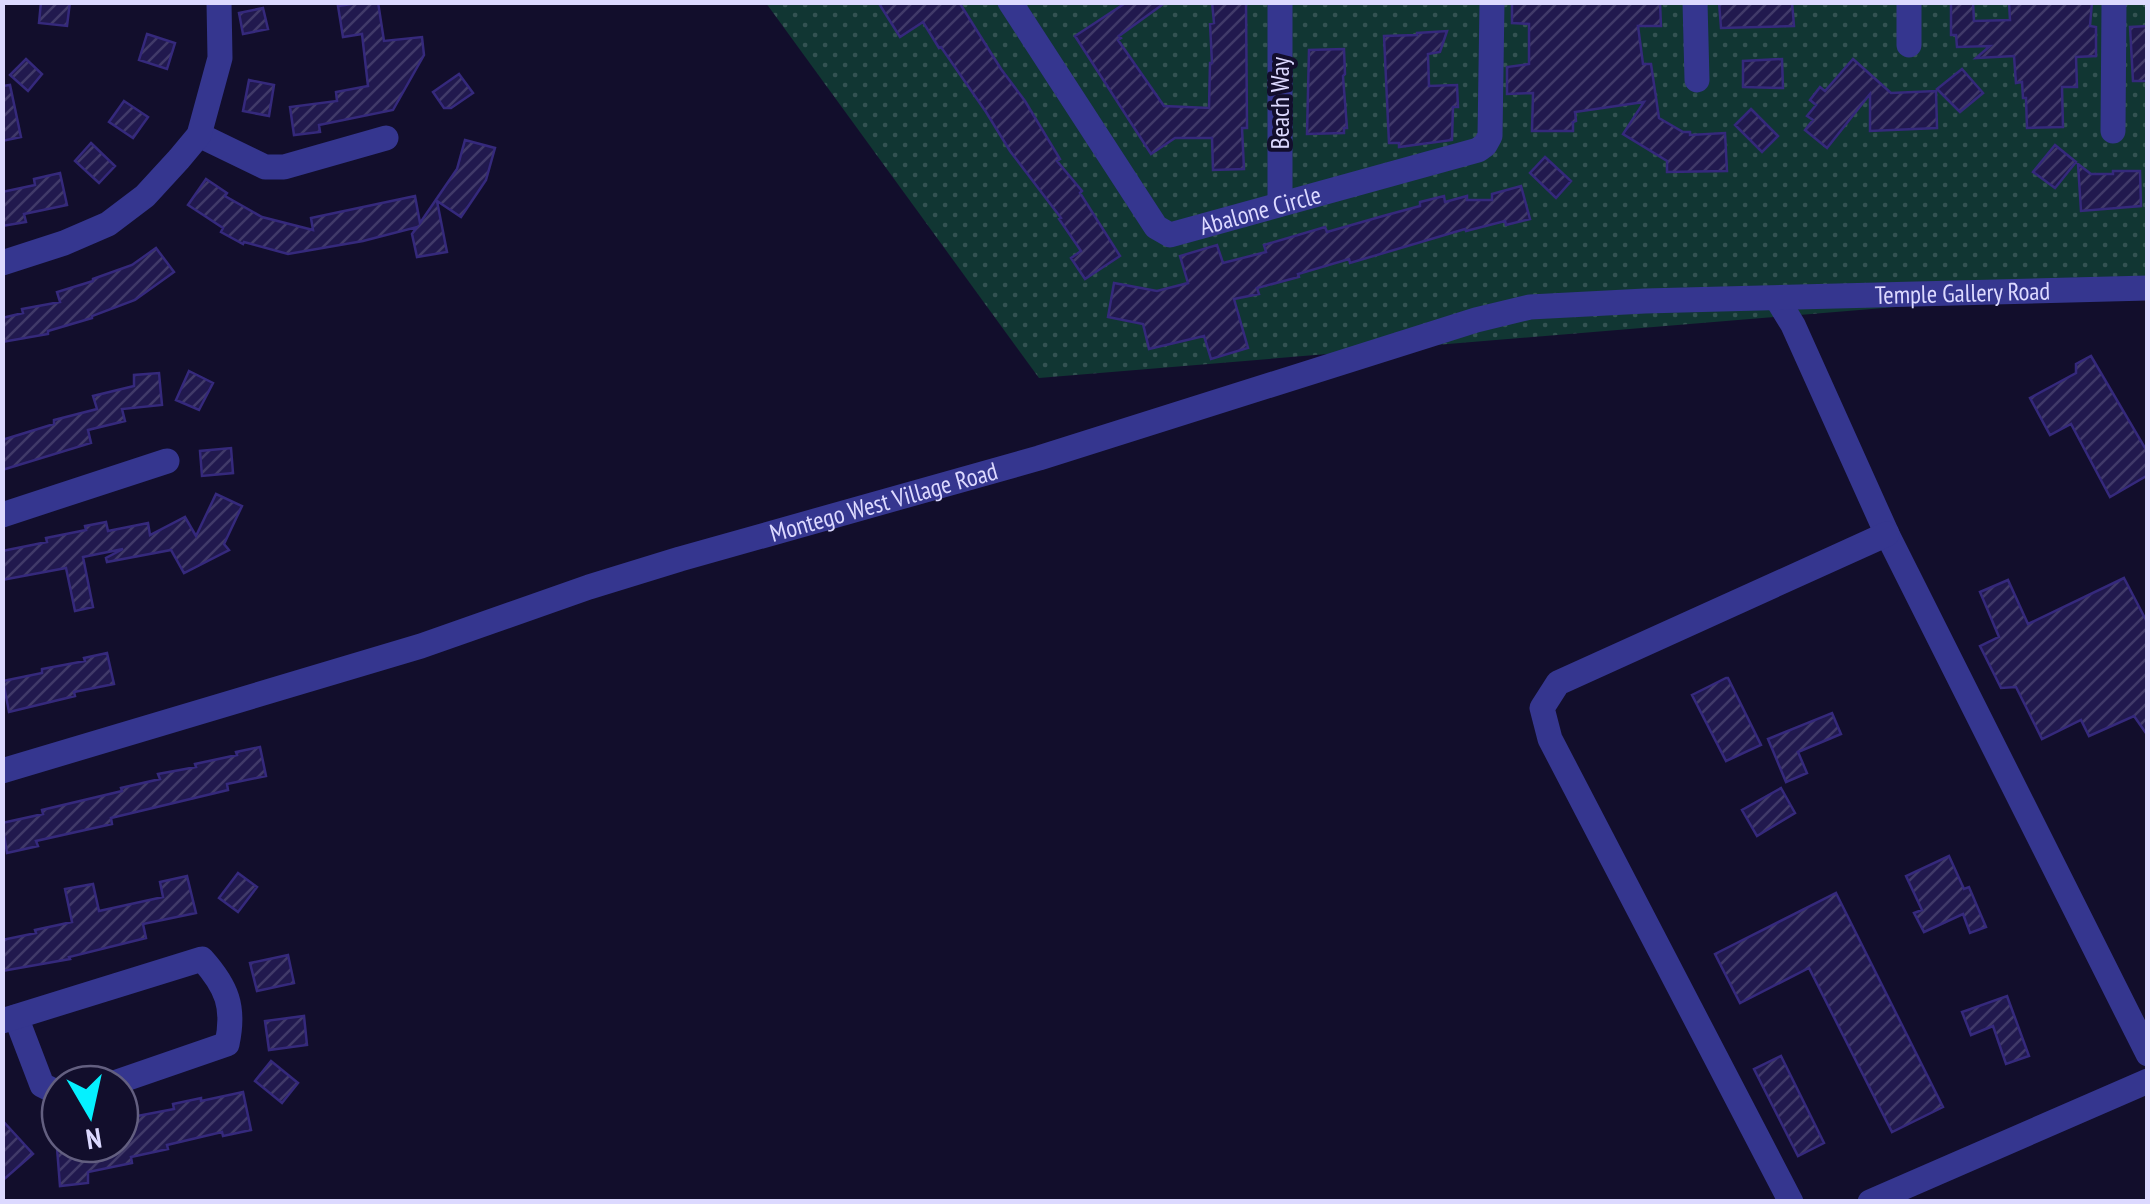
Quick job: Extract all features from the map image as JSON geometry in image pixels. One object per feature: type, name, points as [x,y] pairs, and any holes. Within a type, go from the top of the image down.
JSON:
[{"type":"street","points":[[2,263],[64,244],[108,224],[145,196],[199,135],[220,58],[219,2]]},
{"type":"street","name":"Abalone Circle","points":[[1010,2],[1156,227],[1170,235],[1485,145],[1490,136],[1492,2]]},
{"type":"street","name":"Beach Way","points":[[1280,2],[1280,204]]},
{"type":"street","points":[[1695,2],[1697,80]]},
{"type":"street","points":[[1909,2],[1909,46]]},
{"type":"street","points":[[2114,2],[2114,130]]},
{"type":"street","points":[[199,135],[266,167],[284,166],[386,138]]},
{"type":"street","name":"Temple Gallery Road","points":[[1778,299],[2148,288]]},
{"type":"street","points":[[1778,299],[1888,534],[2148,1054]]},
{"type":"street","name":"Montego West Village Road","points":[[2,771],[421,646],[644,570],[1039,458],[1476,320],[1530,307],[1778,299]]},
{"type":"street","points":[[2,514],[168,461]]},
{"type":"street","points":[[1790,1202],[1550,739],[1542,708],[1558,683],[1888,534]]},
{"type":"street","points":[[40,1081],[9,1019],[202,959],[218,977],[228,999],[232,1023],[227,1044],[140,1074]]},
{"type":"street","points":[[1870,1202],[2148,1081]]},
{"type":"green space","points":[[766,3],[2147,3],[2147,286],[1039,378]]},
{"type":"building","points":[[41,2],[70,2],[67,26],[39,23]]},
{"type":"building","points":[[378,2],[384,41],[422,37],[424,55],[393,110],[319,125],[320,132],[294,135],[290,107],[337,101],[336,92],[368,86],[362,34],[343,37],[338,6]]},
{"type":"building","points":[[878,2],[959,2],[1120,256],[1085,279],[1071,258],[1081,251],[1061,218],[1010,151],[923,22],[900,37]]},
{"type":"building","points":[[1127,2],[1166,2],[1118,40],[1164,106],[1209,108],[1212,2],[1246,2],[1244,169],[1213,170],[1212,138],[1175,138],[1151,154],[1075,36]]},
{"type":"building","points":[[1512,2],[1660,2],[1661,26],[1638,26],[1643,64],[1651,64],[1659,118],[1690,135],[1725,133],[1727,171],[1667,172],[1667,161],[1623,134],[1644,102],[1575,112],[1573,131],[1532,131],[1533,93],[1507,94],[1507,67],[1529,64],[1529,24],[1512,23]]},
{"type":"building","points":[[1719,2],[1792,2],[1794,26],[1721,28]]},
{"type":"building","points":[[1951,2],[1973,2],[1974,21],[2010,20],[2009,2],[2092,2],[2090,26],[2096,27],[2096,56],[2076,57],[2077,87],[2062,87],[2063,127],[2027,128],[2026,98],[2022,82],[2016,83],[2014,56],[1976,58],[1990,46],[1957,47],[1956,35],[1951,35]]},
{"type":"building","points":[[263,8],[268,29],[243,34],[239,13]]},
{"type":"building","points":[[2148,26],[2148,81],[2133,81],[2130,27]]},
{"type":"building","points":[[1447,31],[1440,52],[1428,54],[1429,86],[1457,85],[1452,140],[1399,147],[1399,143],[1389,143],[1384,36]]},
{"type":"building","points":[[147,34],[175,43],[167,69],[139,60]]},
{"type":"building","points":[[1344,49],[1347,128],[1344,133],[1307,134],[1309,50]]},
{"type":"building","points":[[26,59],[42,74],[28,91],[10,75]]},
{"type":"building","points":[[1782,59],[1783,88],[1743,87],[1743,61]]},
{"type":"building","points":[[1853,59],[1891,93],[1936,91],[1937,128],[1870,131],[1870,94],[1827,148],[1805,130],[1813,120],[1807,116],[1816,105],[1810,100],[1820,87],[1825,91]]},
{"type":"building","points":[[1962,69],[1983,93],[1960,112],[1937,89]]},
{"type":"building","points":[[459,74],[473,93],[451,108],[444,108],[433,92]]},
{"type":"building","points":[[249,80],[274,85],[269,116],[243,111]]},
{"type":"building","points":[[10,85],[21,137],[2,141],[2,86]]},
{"type":"building","points":[[124,101],[148,117],[133,138],[109,122]]},
{"type":"building","points":[[1751,109],[1778,136],[1762,152],[1735,125]]},
{"type":"building","points":[[465,140],[495,148],[486,180],[461,217],[437,201],[447,252],[417,257],[412,234],[417,227],[288,254],[243,244],[188,205],[206,179],[227,193],[225,196],[262,217],[313,230],[311,218],[415,196],[420,223],[457,169]]},
{"type":"building","points":[[91,143],[115,166],[99,183],[75,161]]},
{"type":"building","points":[[2055,145],[2076,162],[2055,188],[2033,172]]},
{"type":"building","points":[[1545,157],[1571,181],[1556,198],[1530,173]]},
{"type":"building","points":[[2078,164],[2091,174],[2140,171],[2141,206],[2081,211]]},
{"type":"building","points":[[60,173],[67,205],[24,214],[26,222],[2,226],[2,192],[35,185],[34,179]]},
{"type":"building","points":[[1521,186],[1530,219],[1465,229],[1350,263],[1349,259],[1257,288],[1259,294],[1234,299],[1248,348],[1211,359],[1204,336],[1149,349],[1143,324],[1108,317],[1114,283],[1157,291],[1188,283],[1180,256],[1217,245],[1223,263],[1266,252],[1264,245],[1325,227],[1327,232],[1420,206],[1420,202],[1444,196],[1445,202],[1467,196],[1467,200],[1492,200],[1492,194]]},
{"type":"building","points":[[156,248],[174,272],[135,300],[48,334],[2,342],[2,318],[23,313],[22,309],[60,302],[57,292],[132,265]]},
{"type":"building","points":[[2091,356],[2148,453],[2148,475],[2110,497],[2071,424],[2050,435],[2030,398],[2076,373],[2076,364]]},
{"type":"building","points":[[189,371],[213,383],[199,410],[176,400]]},
{"type":"building","points":[[159,373],[162,405],[122,409],[125,421],[88,430],[91,443],[2,470],[2,440],[97,409],[93,396],[134,386],[134,375]]},
{"type":"building","points":[[231,448],[233,473],[202,476],[200,451]]},
{"type":"building","points":[[216,494],[242,506],[224,544],[229,550],[184,573],[171,550],[107,562],[106,558],[123,549],[83,557],[93,607],[75,611],[66,568],[2,580],[2,551],[47,542],[46,538],[86,530],[85,526],[106,522],[108,531],[148,523],[150,535],[185,517],[196,536]]},
{"type":"building","points":[[2124,578],[2148,624],[2148,736],[2134,716],[2089,736],[2081,720],[2042,739],[2016,687],[2001,688],[1980,646],[1999,637],[1980,592],[2008,580],[2028,624]]},
{"type":"building","points":[[107,653],[114,684],[9,712],[3,681]]},
{"type":"building","points":[[1726,678],[1761,745],[1726,761],[1692,695]]},
{"type":"building","points":[[1832,713],[1841,734],[1798,752],[1807,773],[1786,782],[1768,739]]},
{"type":"building","points":[[260,747],[266,776],[227,784],[228,790],[111,818],[112,824],[36,841],[38,846],[7,853],[2,823],[122,791],[121,788],[160,779],[158,774]]},
{"type":"building","points":[[1781,788],[1795,813],[1757,836],[1742,810]]},
{"type":"building","points":[[1949,856],[1964,889],[1969,887],[1986,927],[1970,933],[1963,914],[1924,932],[1914,913],[1922,910],[1906,876]]},
{"type":"building","points":[[238,873],[257,887],[238,912],[219,898]]},
{"type":"building","points":[[187,876],[196,913],[143,924],[146,938],[70,959],[2,971],[2,940],[72,922],[65,889],[93,884],[99,911],[163,897],[160,882]]},
{"type":"building","points":[[1836,893],[1943,1107],[1892,1132],[1809,968],[1740,1003],[1715,954]]},
{"type":"building","points":[[288,955],[294,983],[257,991],[250,963]]},
{"type":"building","points":[[2007,996],[2029,1056],[2006,1064],[1993,1026],[1971,1035],[1962,1012]]},
{"type":"building","points":[[304,1016],[307,1045],[269,1050],[265,1021]]},
{"type":"building","points":[[1781,1056],[1824,1143],[1798,1156],[1754,1069]]},
{"type":"building","points":[[271,1061],[298,1083],[282,1103],[255,1081]]},
{"type":"building","points":[[243,1092],[251,1130],[223,1136],[222,1132],[140,1155],[140,1115],[174,1109],[173,1104]]},
{"type":"building","points":[[2,1120],[33,1154],[2,1181]]},
{"type":"building","points":[[58,1164],[127,1164],[88,1172],[88,1183],[60,1186]]}]
